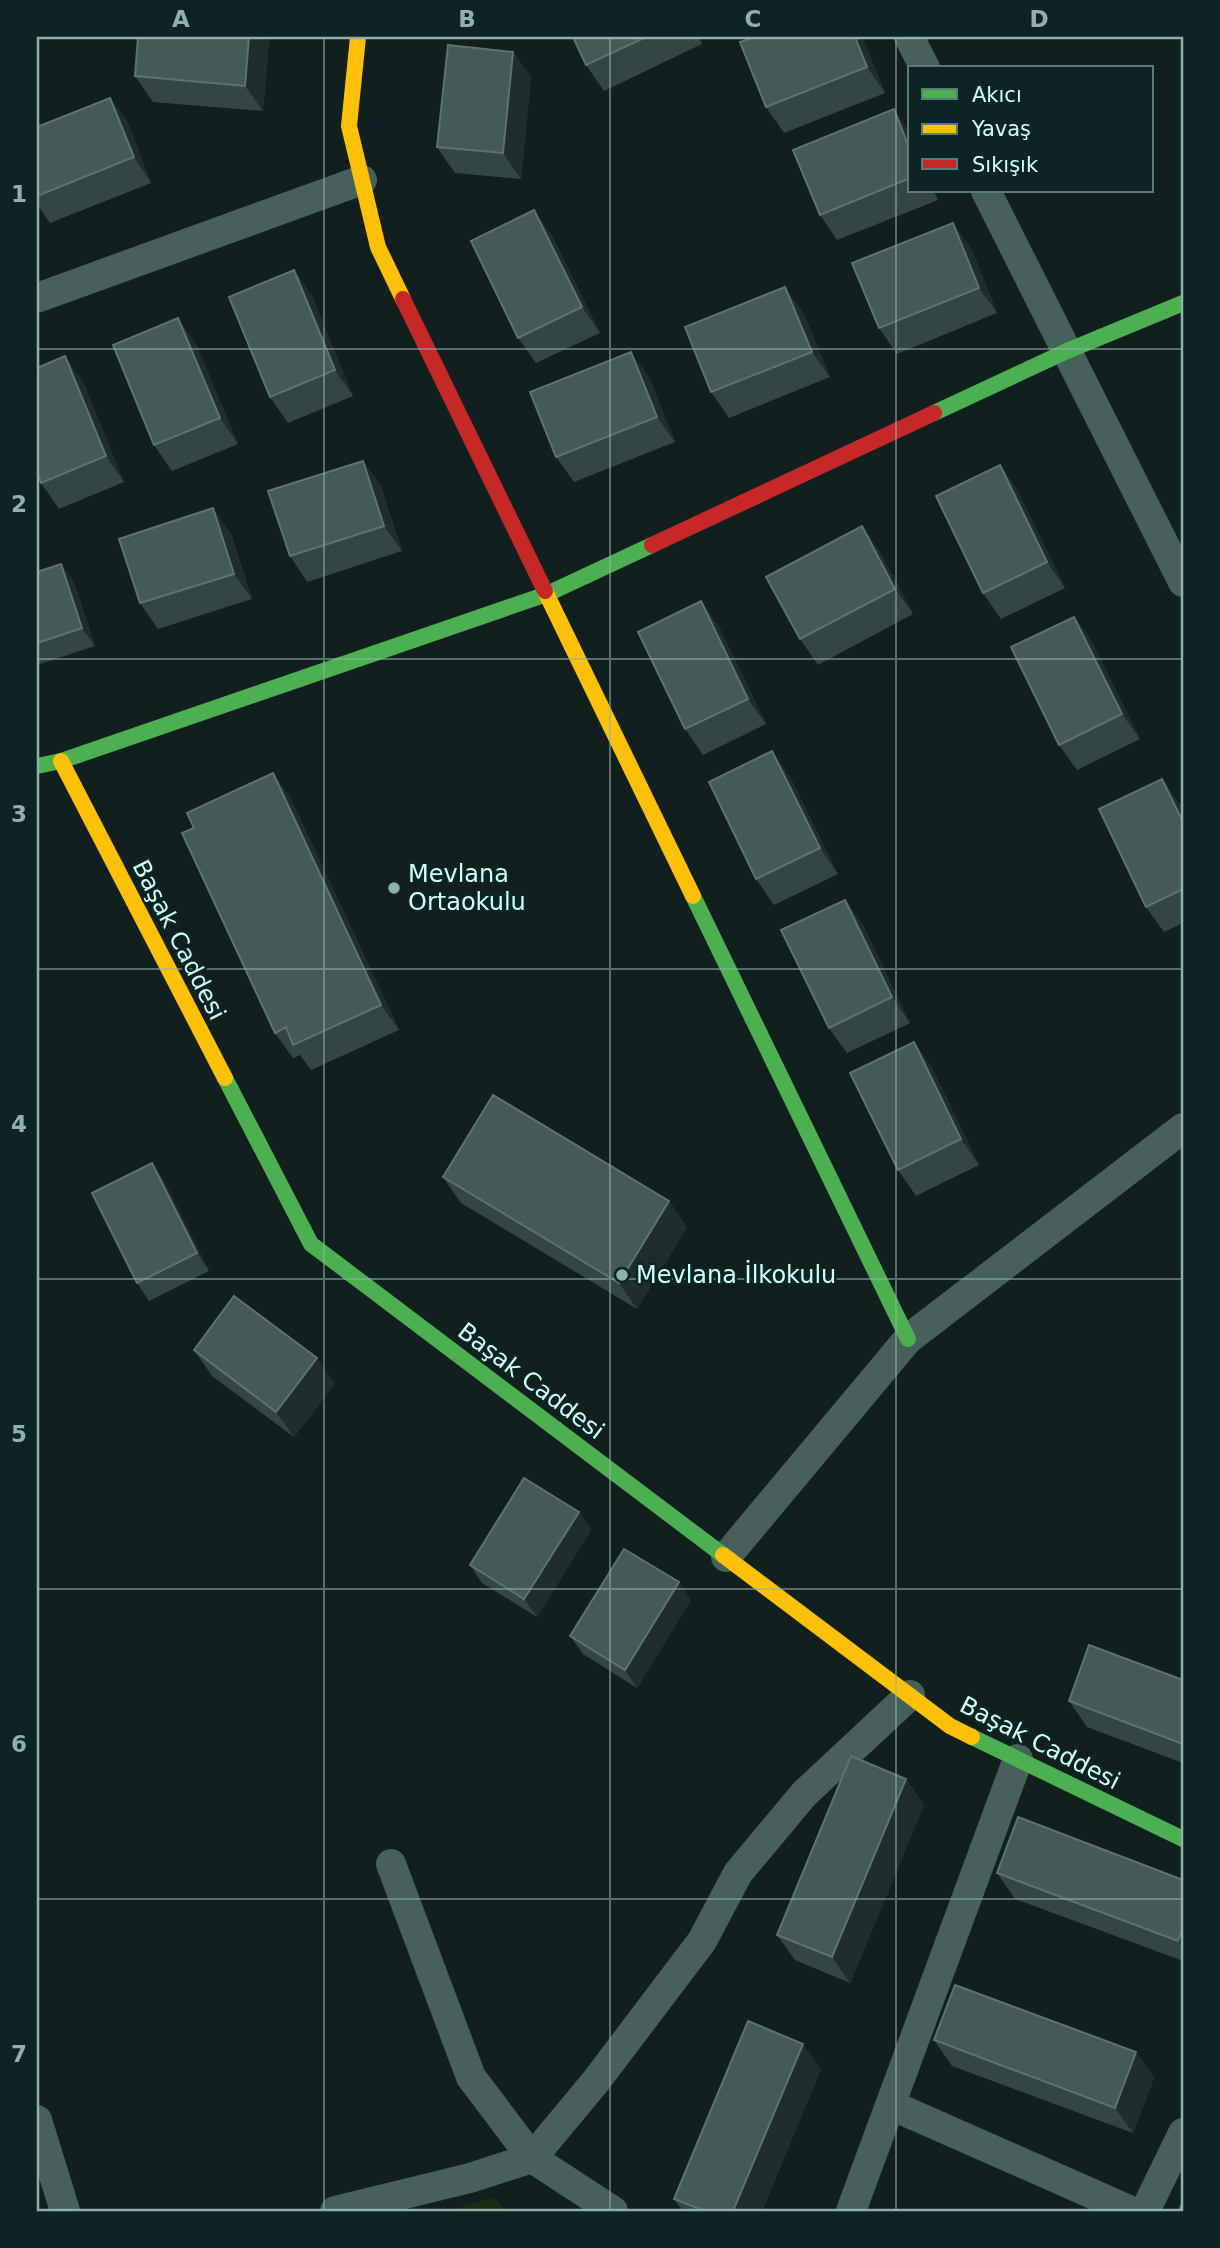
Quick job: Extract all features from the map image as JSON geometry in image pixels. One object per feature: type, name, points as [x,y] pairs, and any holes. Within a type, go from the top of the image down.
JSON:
[{"type":"street","points":[[358,37],[349,126],[378,247],[908,1339]]},
{"type":"street","points":[[909,37],[924,66]]},
{"type":"street","points":[[37,298],[362,180]]},
{"type":"street","points":[[987,192],[1183,582]]},
{"type":"street","points":[[37,766],[61,761],[547,594],[1067,351],[1183,303]]},
{"type":"street","name":"Başak Caddesi","points":[[61,761],[311,1244],[950,1726],[1183,1839]]},
{"type":"street","points":[[726,1557],[908,1339],[1183,1128]]},
{"type":"street","points":[[335,2211],[470,2178],[531,2158],[597,2081],[702,1941],[738,1872],[804,1794],[910,1695]]},
{"type":"street","points":[[851,2211],[1017,1759]]},
{"type":"street","points":[[391,1864],[471,2077],[531,2158],[613,2211]]},
{"type":"street","points":[[891,2105],[1131,2211]]},
{"type":"street","points":[[37,2120],[65,2211]]},
{"type":"street","points":[[1145,2211],[1183,2133]]},
{"type":"green space","points":[[493,2197],[507,2211],[448,2211]]},
{"type":"building","points":[[138,37],[249,37],[245,86],[135,76]]},
{"type":"building","points":[[573,37],[646,37],[586,65]]},
{"type":"building","points":[[754,37],[855,37],[867,67],[766,107],[740,42]]},
{"type":"building","points":[[448,45],[513,52],[503,153],[437,147]]},
{"type":"building","points":[[110,98],[134,157],[37,196],[37,127]]},
{"type":"building","points":[[894,109],[908,145],[908,179],[820,215],[793,150]]},
{"type":"building","points":[[534,210],[582,307],[518,338],[471,241]]},
{"type":"building","points":[[953,223],[979,288],[879,328],[852,263]]},
{"type":"building","points":[[294,270],[335,370],[270,397],[229,297]]},
{"type":"building","points":[[785,287],[812,352],[711,392],[685,327]]},
{"type":"building","points":[[178,318],[220,418],[154,445],[113,345]]},
{"type":"building","points":[[631,352],[657,417],[556,457],[530,392]]},
{"type":"building","points":[[65,356],[106,456],[41,483],[37,472],[37,368]]},
{"type":"building","points":[[363,461],[384,526],[290,556],[268,491]]},
{"type":"building","points":[[1000,465],[1047,562],[983,593],[936,496]]},
{"type":"building","points":[[213,508],[234,574],[140,603],[119,539]]},
{"type":"building","points":[[862,526],[895,589],[800,639],[766,577]]},
{"type":"building","points":[[61,564],[82,628],[37,643],[37,572]]},
{"type":"building","points":[[701,601],[748,699],[685,729],[638,632]]},
{"type":"building","points":[[1074,617],[1122,714],[1059,745],[1011,647]]},
{"type":"building","points":[[772,751],[820,848],[756,879],[709,782]]},
{"type":"building","points":[[273,773],[381,1005],[293,1045],[286,1027],[275,1033],[182,833],[194,828],[187,813]]},
{"type":"building","points":[[1162,779],[1183,822],[1183,889],[1146,907],[1099,809]]},
{"type":"building","points":[[845,900],[892,997],[829,1028],[781,930]]},
{"type":"building","points":[[914,1042],[961,1139],[898,1170],[850,1073]]},
{"type":"building","points":[[493,1095],[669,1201],[619,1283],[443,1177]]},
{"type":"building","points":[[152,1163],[197,1253],[137,1283],[92,1193]]},
{"type":"building","points":[[234,1296],[317,1358],[276,1412],[194,1350]]},
{"type":"building","points":[[524,1478],[579,1512],[524,1599],[470,1565]]},
{"type":"building","points":[[624,1549],[679,1582],[625,1670],[570,1636]]},
{"type":"building","points":[[1089,1645],[1183,1680],[1183,1744],[1069,1701]]},
{"type":"building","points":[[851,1756],[906,1779],[832,1957],[777,1935]]},
{"type":"building","points":[[1018,1817],[1183,1880],[1183,1927],[1178,1941],[997,1873]]},
{"type":"building","points":[[955,1985],[1136,2052],[1115,2108],[934,2040]]},
{"type":"building","points":[[748,2021],[803,2044],[733,2211],[705,2211],[674,2199]]},
{"type":"traffic: fast","points":[[934,413],[1067,351],[1183,303]]},
{"type":"traffic: fast","points":[[37,766],[61,761],[547,594],[652,545]]},
{"type":"traffic: fast","points":[[693,896],[908,1339]]},
{"type":"traffic: fast","points":[[225,1078],[311,1244],[723,1555]]},
{"type":"traffic: fast","points":[[972,1737],[1183,1839]]},
{"type":"traffic: slow","points":[[358,37],[349,126],[378,247],[403,299]]},
{"type":"traffic: slow","points":[[545,591],[693,896]]},
{"type":"traffic: slow","points":[[61,761],[225,1078]]},
{"type":"traffic: slow","points":[[723,1555],[950,1726],[972,1737]]},
{"type":"traffic: jam","points":[[403,299],[545,591]]},
{"type":"traffic: jam","points":[[652,545],[934,413]]},
{"type":"place","name":"Mevlana Ortaokulu","points":[[394,888]]},
{"type":"place","name":"Mevlana İlkokulu","points":[[622,1275]]}]
